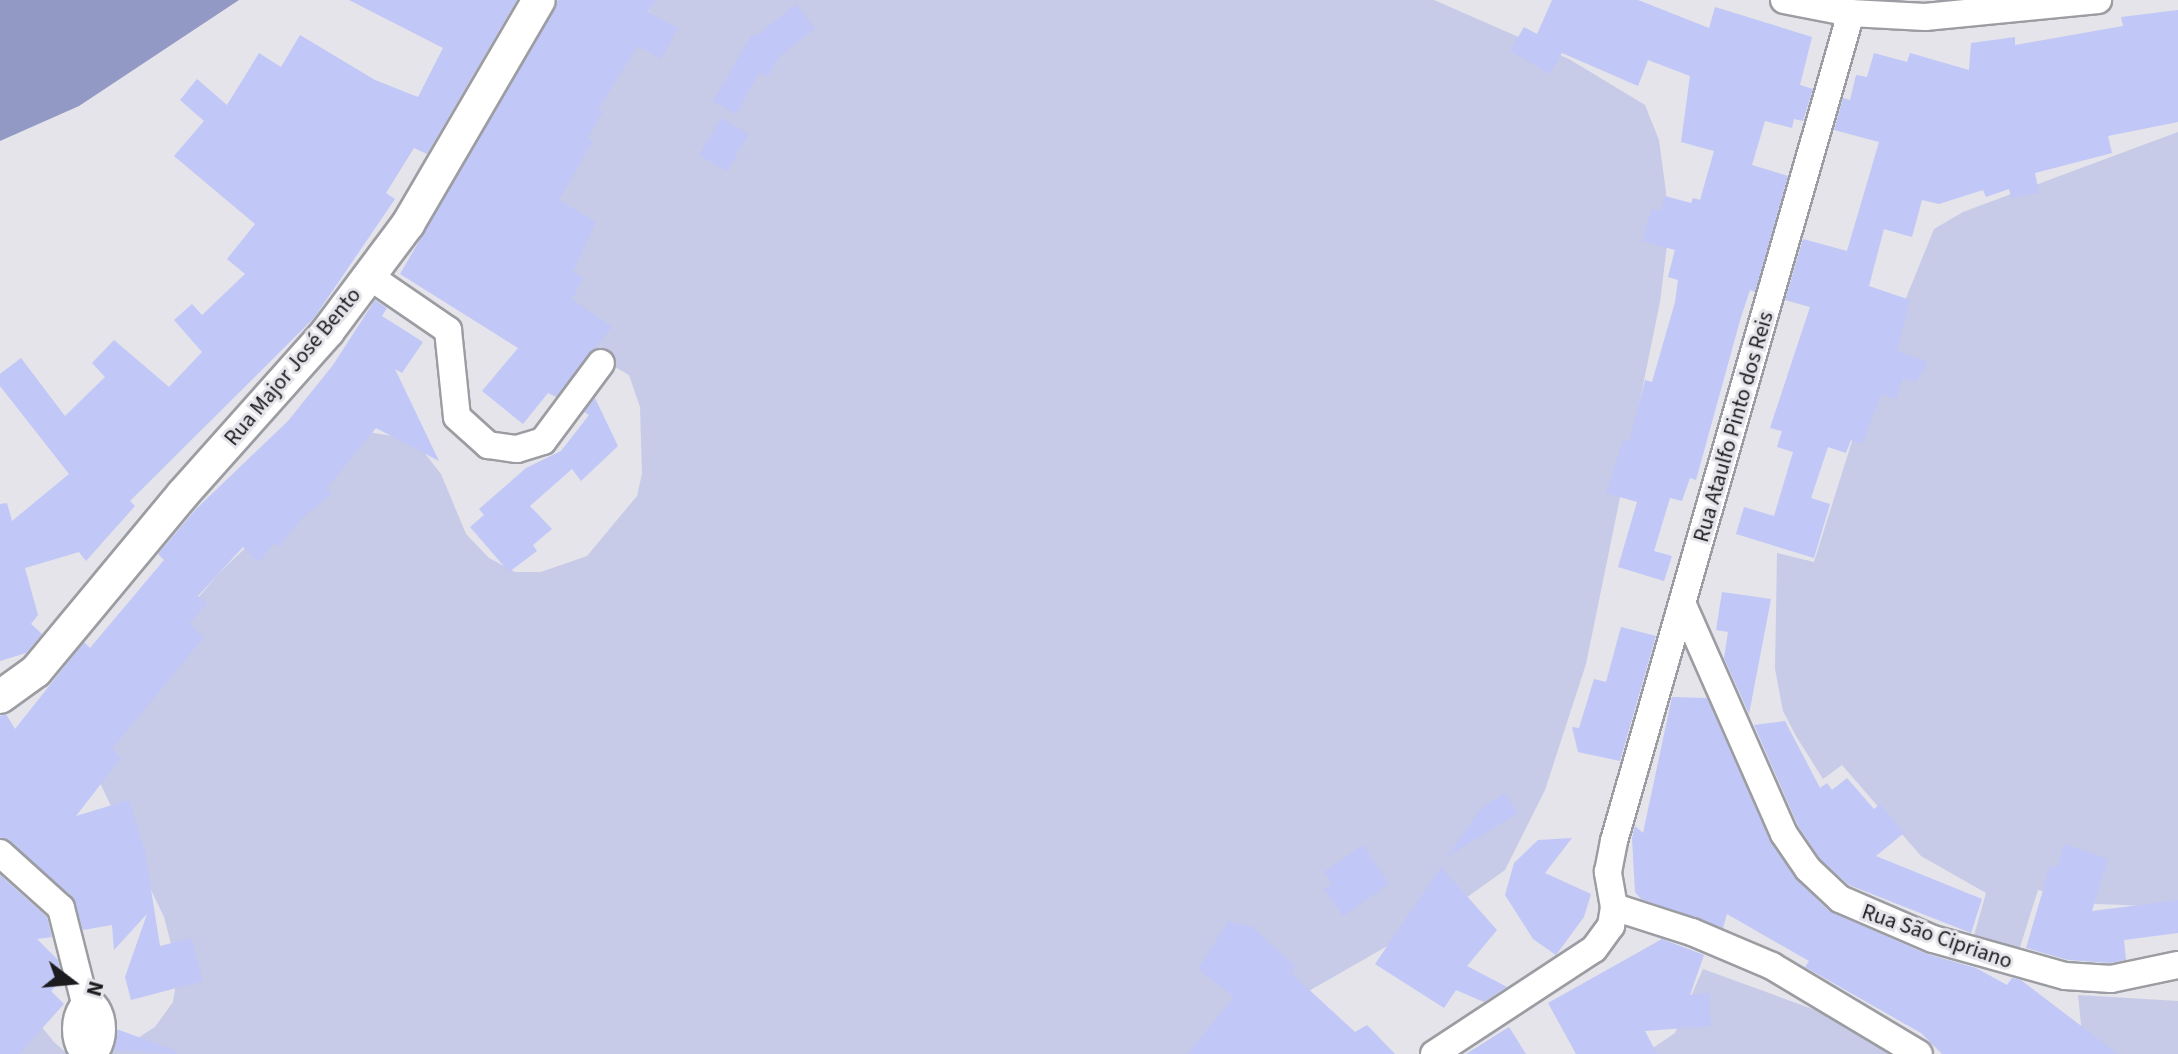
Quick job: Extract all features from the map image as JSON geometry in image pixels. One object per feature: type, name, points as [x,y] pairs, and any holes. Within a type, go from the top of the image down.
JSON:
[{"type":"street","name":"Rua Major José Bento","points":[[0,697],[36,671],[328,331],[369,276],[469,125],[539,0]]},
{"type":"street","points":[[1784,0],[1851,13],[1973,16],[2098,0]]},
{"type":"street","name":"Rua Ataulfo Pinto dos Reis","points":[[1614,907],[1608,881],[1614,841],[1851,13]]},
{"type":"street","points":[[369,276],[448,330],[457,417],[488,445],[517,449],[543,441],[601,363]]},
{"type":"street","name":"Rua São Cipriano","points":[[1683,605],[1784,834],[1808,869],[1840,899],[1933,939],[2065,976],[2111,979],[2178,965]]},
{"type":"street","points":[[0,853],[61,908],[85,1003]]},
{"type":"street","points":[[1434,1054],[1594,949],[1611,926],[1614,907],[1692,932],[1772,966],[1919,1054]]},
{"type":"shaded area","points":[[0,0],[239,0],[79,106],[0,141]]},
{"type":"shaded area","points":[[655,0],[1434,0],[1569,59],[1645,105],[1659,140],[1666,192],[1668,237],[1660,302],[1586,664],[1545,790],[1505,870],[1445,913],[1199,1054],[88,1054],[130,1043],[155,1027],[173,1002],[178,971],[164,917],[79,739],[219,573],[367,432],[399,437],[423,451],[441,474],[466,534],[489,558],[515,572],[541,572],[587,556],[637,496],[642,474],[640,407],[629,375],[494,298]]},
{"type":"shaded area","points":[[2178,132],[2178,907],[2096,904],[2038,890],[2019,950],[1973,939],[1986,893],[1921,856],[1842,765],[1823,779],[1796,736],[1783,711],[1775,669],[1777,553],[1814,562],[1866,397],[1934,229],[1963,212]]},
{"type":"shaded area","points":[[1703,969],[1818,1011],[1902,1054],[1644,1054],[1675,1033]]},
{"type":"shaded area","points":[[0,975],[54,1042],[64,1051],[82,1054],[0,1054]]},
{"type":"shaded area","points":[[2078,995],[2178,1001],[2178,1054],[2084,1054]]},
{"type":"building","points":[[349,0],[517,0],[427,154],[414,148],[386,193],[395,199],[314,318],[130,501],[135,506],[86,561],[79,552],[25,568],[38,615],[31,624],[42,634],[26,653],[0,661],[0,504],[7,503],[12,521],[69,474],[0,386],[0,374],[21,358],[65,416],[105,377],[92,363],[114,340],[169,387],[202,352],[174,320],[192,304],[202,315],[245,274],[227,259],[255,224],[174,156],[204,121],[180,100],[197,79],[227,105],[259,53],[281,67],[300,35],[375,80],[418,97],[443,48]]},
{"type":"building","points":[[558,0],[656,0],[648,12],[678,28],[661,59],[638,46],[598,109],[603,112],[588,138],[593,141],[559,200],[596,222],[573,272],[584,278],[572,299],[612,327],[556,397],[548,393],[523,424],[482,391],[518,348],[400,274]]},
{"type":"building","points":[[1552,0],[1638,0],[1709,28],[1715,7],[1812,37],[1800,85],[1813,89],[1803,121],[1794,119],[1792,128],[1765,121],[1752,165],[1788,176],[1755,292],[1750,290],[1741,317],[1696,480],[1690,478],[1682,501],[1670,498],[1654,551],[1672,556],[1664,581],[1618,567],[1637,502],[1606,493],[1623,440],[1629,442],[1645,380],[1652,382],[1675,302],[1678,280],[1668,277],[1675,250],[1642,241],[1652,208],[1660,211],[1665,196],[1691,203],[1693,198],[1700,200],[1714,151],[1681,142],[1690,76],[1648,60],[1638,86],[1562,53],[1550,74],[1510,51],[1524,27],[1537,34]]},
{"type":"building","points":[[796,4],[815,28],[778,58],[768,77],[759,73],[736,114],[713,101],[752,34],[756,36]]},
{"type":"building","points":[[2178,10],[2178,122],[2108,136],[2112,153],[2035,173],[2039,193],[2011,198],[2009,189],[1986,197],[1983,190],[1939,204],[1922,200],[1912,237],[1884,229],[1869,286],[1910,300],[1897,351],[1928,362],[1916,383],[1903,378],[1896,399],[1881,394],[1862,444],[1851,440],[1846,453],[1828,447],[1811,498],[1830,504],[1814,558],[1736,534],[1744,507],[1774,516],[1793,452],[1777,447],[1782,431],[1770,428],[1810,307],[1785,300],[1803,239],[1847,251],[1879,142],[1834,130],[1843,98],[1850,100],[1856,75],[1867,77],[1874,53],[1907,62],[1910,53],[1969,70],[1971,43],[2015,37],[2015,45],[2123,26],[2121,17]]},
{"type":"building","points":[[721,118],[749,134],[727,171],[700,155]]},
{"type":"building","points":[[375,300],[387,308],[382,316],[423,342],[402,373],[395,369],[439,461],[376,428],[327,488],[332,494],[301,519],[279,547],[274,543],[259,562],[243,547],[198,596],[207,603],[189,624],[204,637],[112,749],[121,758],[76,816],[129,800],[145,852],[160,946],[192,938],[203,981],[131,1000],[125,977],[147,914],[114,950],[112,925],[83,930],[72,896],[0,837],[0,716],[6,714],[15,729],[84,642],[90,648],[164,560],[158,554],[195,510],[288,421],[333,365]]},
{"type":"building","points":[[595,398],[618,446],[581,481],[572,469],[530,506],[552,529],[533,545],[537,551],[509,572],[470,527],[484,515],[479,509],[526,468],[561,451],[589,415],[584,412]]},
{"type":"building","points":[[1722,592],[1771,599],[1749,714],[1724,658],[1728,632],[1716,630]]},
{"type":"building","points":[[1621,627],[1656,636],[1620,761],[1578,752],[1572,727],[1579,728],[1594,679],[1606,682]]},
{"type":"building","points":[[1672,697],[1707,698],[1771,843],[1797,880],[1829,911],[1927,954],[1976,968],[2007,985],[2012,978],[2021,980],[2118,1054],[1942,1054],[1921,1033],[1805,967],[1809,961],[1727,914],[1723,928],[1641,899],[1635,892],[1632,838],[1635,826],[1643,833]]},
{"type":"building","points":[[1785,721],[1820,788],[1827,783],[1832,790],[1847,778],[1874,809],[1880,804],[1904,833],[1876,856],[1982,899],[1971,933],[1849,885],[1820,859],[1798,826],[1754,725]]},
{"type":"building","points":[[1505,793],[1518,813],[1447,857],[1481,808]]},
{"type":"building","points":[[1572,838],[1545,873],[1591,894],[1584,917],[1556,955],[1533,939],[1505,895],[1514,863],[1538,840]]},
{"type":"building","points":[[2064,844],[2108,859],[2092,911],[2178,900],[2178,933],[2124,940],[2126,960],[2110,963],[2068,960],[2026,948],[2050,866],[2057,868]]},
{"type":"building","points":[[1363,845],[1389,884],[1343,916],[1324,889],[1332,884],[1324,872]]},
{"type":"building","points":[[1441,867],[1497,930],[1467,966],[1507,987],[1484,1002],[1456,990],[1444,1008],[1375,964]]},
{"type":"building","points":[[0,875],[47,917],[52,937],[37,939],[58,960],[62,979],[51,991],[64,1004],[19,1054],[0,1054]]},
{"type":"building","points":[[1228,921],[1252,927],[1296,967],[1291,973],[1355,1032],[1367,1025],[1395,1054],[1187,1054],[1234,997],[1198,969]]},
{"type":"building","points":[[1662,939],[1704,955],[1690,995],[1709,993],[1711,1026],[1645,1031],[1657,1054],[1576,1054],[1548,1003]]},
{"type":"building","points":[[108,1026],[177,1051],[176,1054],[99,1049]]},
{"type":"building","points":[[1509,1027],[1526,1054],[1466,1054]]}]
